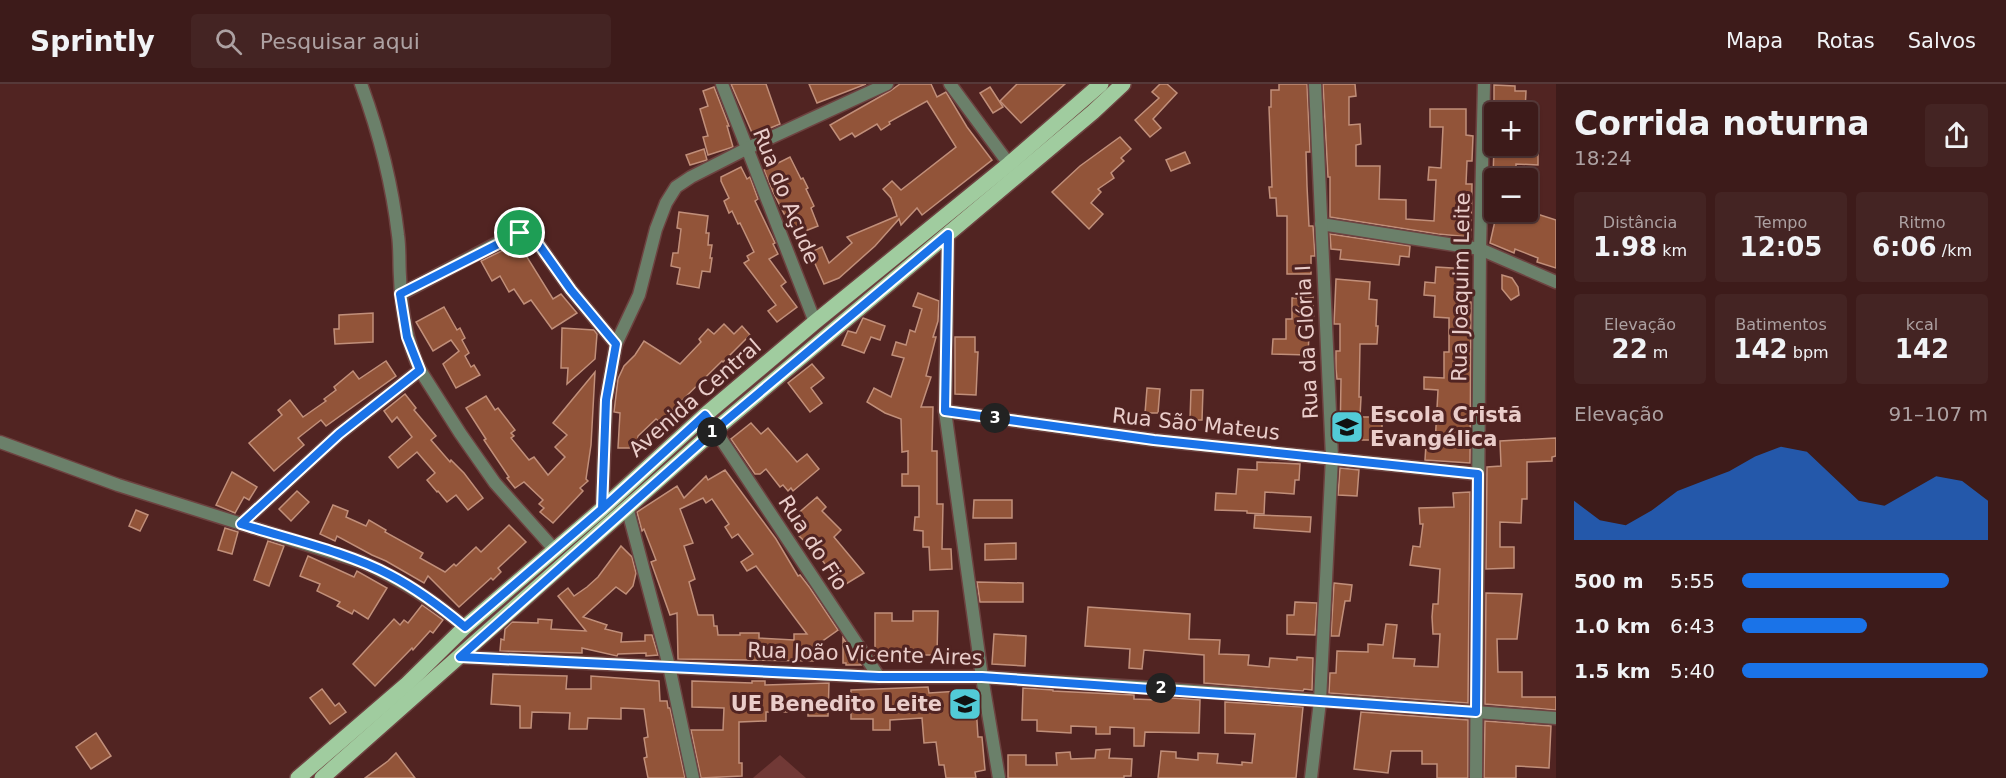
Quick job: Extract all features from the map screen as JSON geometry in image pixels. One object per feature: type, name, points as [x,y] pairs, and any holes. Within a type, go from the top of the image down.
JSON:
[{"type":"main road","name":"Avenida Central","points":[[298,778],[406,685],[465,627],[602,509],[705,415],[1009,164],[1101,84]]},
{"type":"main road","points":[[322,778],[716,429],[1123,84]]},
{"type":"street","points":[[361,84],[374,118],[392,193],[399,239],[400,294],[407,337],[420,370],[495,483],[554,549]]},
{"type":"street","name":"Rua do Açude","points":[[722,84],[815,322]]},
{"type":"street","points":[[602,509],[606,400],[616,344],[639,295],[656,229],[671,193],[681,182],[746,149],[887,84]]},
{"type":"street","points":[[950,84],[1009,164]]},
{"type":"street","name":"Rua da Glória I","points":[[1311,778],[1320,701],[1332,457],[1316,84]]},
{"type":"street","name":"Rua Joaquim Leite","points":[[1476,778],[1480,249],[1484,84]]},
{"type":"street","points":[[1321,224],[1480,249],[1556,282]]},
{"type":"street","points":[[400,294],[507,238],[520,233],[531,234],[571,290],[616,344]]},
{"type":"street","points":[[948,234],[945,411],[982,677],[999,778]]},
{"type":"street","points":[[241,524],[339,434],[420,370]]},
{"type":"street","name":"Rua São Mateus","points":[[945,411],[1154,440],[1478,474]]},
{"type":"street","name":"Rua do Fio","points":[[705,415],[879,677]]},
{"type":"street","points":[[0,442],[118,485],[362,562],[389,574],[439,605],[465,627]]},
{"type":"street","points":[[627,507],[669,666],[693,778]]},
{"type":"street","name":"Rua João Vicente Aires","points":[[460,657],[879,677],[982,677],[1556,718]]},
{"type":"shaded area","points":[[780,755],[806,778],[753,778],[754,777]]},
{"type":"building","points":[[731,84],[766,84],[780,124],[753,135]]},
{"type":"building","points":[[809,84],[866,84],[817,103]]},
{"type":"building","points":[[900,84],[931,84],[937,97],[946,92],[967,127],[992,160],[922,215],[917,208],[901,225],[899,219],[875,246],[839,278],[824,284],[810,252],[822,247],[829,263],[852,243],[847,237],[897,216],[891,198],[883,189],[892,181],[901,190],[956,147],[927,101],[889,122],[890,124],[881,130],[877,124],[855,137],[852,133],[840,140],[830,125]]},
{"type":"building","points":[[1017,84],[1065,84],[1021,123],[1000,101]]},
{"type":"building","points":[[1160,84],[1167,84],[1177,93],[1153,119],[1161,128],[1150,137],[1135,120],[1159,98],[1152,92]]},
{"type":"building","points":[[1279,84],[1307,84],[1310,152],[1306,152],[1307,186],[1309,226],[1313,226],[1315,256],[1311,256],[1311,274],[1287,274],[1287,216],[1277,216],[1276,198],[1270,198],[1269,187],[1272,187],[1269,107],[1271,107],[1271,90],[1279,90]]},
{"type":"building","points":[[1323,84],[1355,84],[1356,96],[1349,97],[1349,125],[1360,124],[1361,144],[1356,145],[1356,166],[1380,166],[1379,199],[1406,200],[1406,219],[1434,221],[1436,180],[1428,180],[1429,167],[1441,168],[1443,127],[1430,127],[1430,109],[1466,109],[1466,135],[1473,136],[1472,161],[1467,161],[1466,184],[1472,184],[1471,237],[1330,217],[1330,177],[1328,177]]},
{"type":"building","points":[[1494,85],[1515,86],[1515,91],[1526,91],[1525,102],[1494,102]]},
{"type":"building","points":[[714,87],[729,126],[727,126],[733,147],[708,155],[703,137],[708,136],[700,109],[708,106],[703,91]]},
{"type":"building","points":[[990,87],[1003,107],[993,113],[980,93]]},
{"type":"building","points":[[1120,137],[1131,149],[1121,158],[1124,161],[1111,173],[1114,178],[1098,189],[1101,192],[1091,203],[1103,214],[1089,229],[1052,192],[1080,166]]},
{"type":"building","points":[[704,149],[707,160],[690,165],[686,155]]},
{"type":"building","points":[[1185,152],[1190,163],[1171,171],[1166,160]]},
{"type":"building","points":[[1494,156],[1538,156],[1538,165],[1516,164],[1516,168],[1493,168]]},
{"type":"building","points":[[790,157],[808,188],[806,189],[814,206],[811,208],[818,226],[795,235],[764,170]]},
{"type":"building","points":[[741,167],[747,179],[750,177],[758,199],[755,201],[775,243],[773,244],[778,254],[769,259],[786,282],[781,286],[797,307],[777,322],[768,311],[776,305],[744,263],[749,260],[747,256],[754,252],[740,223],[738,224],[732,211],[729,213],[724,201],[729,198],[721,177]]},
{"type":"building","points":[[679,212],[708,216],[706,233],[709,233],[708,245],[712,245],[710,258],[712,258],[710,272],[702,271],[699,288],[677,284],[680,268],[671,266],[673,253],[678,253],[681,229],[677,228]]},
{"type":"building","points":[[1538,214],[1556,220],[1556,268],[1537,262],[1538,258],[1515,249],[1514,253],[1490,243],[1495,222],[1538,222]]},
{"type":"building","points":[[1330,234],[1410,246],[1409,257],[1400,256],[1399,265],[1340,259],[1341,250],[1331,249]]},
{"type":"building","points":[[520,242],[553,299],[561,294],[577,313],[552,329],[531,300],[524,304],[514,289],[509,292],[500,276],[492,281],[481,261]]},
{"type":"building","points":[[1436,267],[1469,269],[1466,301],[1471,302],[1470,463],[1425,460],[1426,444],[1435,445],[1438,390],[1424,389],[1424,377],[1444,378],[1444,352],[1449,352],[1449,318],[1434,317],[1435,296],[1424,295],[1425,282],[1435,283]]},
{"type":"building","points":[[1502,275],[1512,278],[1518,287],[1519,295],[1511,300],[1502,289]]},
{"type":"building","points":[[1336,279],[1370,282],[1369,299],[1377,300],[1377,344],[1360,344],[1359,397],[1361,397],[1360,417],[1382,417],[1382,440],[1340,440],[1341,379],[1337,379],[1336,351],[1340,351],[1340,324],[1334,324]]},
{"type":"building","points":[[918,293],[939,301],[938,321],[933,337],[936,337],[926,376],[931,377],[921,407],[933,407],[932,451],[937,451],[937,504],[943,504],[942,549],[951,549],[952,569],[930,570],[929,547],[923,547],[923,531],[914,530],[915,517],[919,517],[919,486],[902,486],[902,474],[908,474],[908,451],[902,452],[901,419],[867,402],[874,388],[891,397],[904,358],[892,355],[896,342],[906,345],[910,330],[915,332],[922,309],[913,306]]},
{"type":"building","points":[[1313,297],[1314,335],[1309,335],[1308,355],[1272,354],[1273,339],[1286,339],[1286,319],[1292,319],[1292,298]]},
{"type":"building","points":[[444,307],[457,330],[460,328],[465,338],[462,340],[469,353],[465,356],[471,367],[474,365],[480,375],[456,388],[443,364],[459,351],[451,340],[433,351],[416,322]]},
{"type":"building","points":[[373,313],[373,342],[335,344],[334,329],[339,329],[339,315]]},
{"type":"building","points":[[863,318],[885,326],[880,340],[871,337],[864,353],[842,345],[848,331],[856,333]]},
{"type":"building","points":[[724,324],[734,334],[742,326],[750,335],[660,422],[656,419],[638,436],[637,445],[630,445],[630,448],[618,448],[620,413],[614,412],[618,379],[624,366],[644,341],[680,364],[701,342],[699,339],[708,329],[714,334]]},
{"type":"building","points":[[562,328],[594,330],[597,334],[595,359],[567,384],[568,368],[561,368]]},
{"type":"building","points":[[955,337],[975,337],[975,352],[978,352],[976,395],[955,394]]},
{"type":"building","points":[[386,361],[396,376],[326,426],[321,420],[298,438],[304,445],[274,471],[249,443],[282,415],[278,410],[290,400],[303,417],[326,401],[324,399],[336,390],[334,387],[353,371],[359,379]]},
{"type":"building","points":[[812,364],[824,378],[811,388],[822,403],[810,412],[788,383]]},
{"type":"building","points":[[595,372],[591,445],[586,479],[588,481],[580,488],[583,491],[553,523],[540,512],[544,508],[539,504],[543,500],[524,482],[515,488],[507,478],[509,477],[466,408],[486,396],[495,410],[498,408],[515,430],[511,433],[514,436],[511,438],[529,460],[534,457],[548,475],[565,457],[555,447],[567,435],[553,423]]},
{"type":"building","points":[[1147,388],[1160,389],[1158,413],[1145,413]]},
{"type":"building","points":[[1191,390],[1203,390],[1202,420],[1190,420]]},
{"type":"building","points":[[405,394],[416,408],[414,410],[436,436],[431,440],[450,462],[451,460],[464,473],[483,498],[468,510],[456,495],[447,502],[437,492],[427,480],[435,473],[417,452],[398,468],[389,457],[412,437],[397,417],[392,422],[384,411]]},
{"type":"building","points":[[751,423],[761,434],[768,428],[797,462],[807,454],[819,469],[793,491],[791,488],[788,491],[783,485],[780,487],[766,469],[760,474],[755,474],[731,439]]},
{"type":"building","points":[[1556,438],[1556,456],[1552,457],[1552,461],[1527,462],[1527,499],[1522,499],[1521,523],[1500,522],[1500,547],[1514,547],[1514,568],[1486,569],[1487,467],[1501,466],[1500,441]]},
{"type":"building","points":[[1257,462],[1300,464],[1299,480],[1295,480],[1294,494],[1265,492],[1264,514],[1215,510],[1216,493],[1236,494],[1238,469],[1257,470]]},
{"type":"building","points":[[1340,468],[1359,470],[1357,496],[1338,495]]},
{"type":"building","points":[[725,470],[776,539],[798,576],[800,575],[810,588],[838,630],[817,645],[816,661],[678,659],[677,613],[670,615],[651,562],[656,560],[644,529],[642,531],[637,512],[677,486],[684,498],[706,476],[708,480]],"holes":[[[703,498],[706,503],[712,499],[729,524],[725,527],[732,538],[738,534],[753,554],[741,562],[747,571],[756,566],[807,634],[794,634],[794,640],[759,638],[759,633],[718,635],[713,615],[698,615],[689,582],[695,579],[684,546],[693,543],[680,509]]]},
{"type":"building","points":[[232,472],[257,487],[249,500],[244,497],[235,513],[216,505]]},
{"type":"building","points":[[297,491],[309,502],[291,521],[279,509]]},
{"type":"building","points":[[1470,492],[1468,703],[1329,693],[1330,673],[1336,673],[1337,651],[1368,652],[1368,644],[1383,645],[1386,624],[1397,625],[1393,658],[1415,659],[1414,666],[1438,667],[1440,634],[1433,634],[1432,617],[1433,604],[1438,604],[1440,569],[1410,565],[1413,546],[1420,547],[1423,524],[1420,524],[1419,508],[1454,507],[1453,493]]},
{"type":"building","points":[[817,497],[826,507],[822,511],[841,530],[834,537],[864,573],[841,587],[818,554],[799,536],[806,528],[795,516]]},
{"type":"building","points":[[974,500],[1012,500],[1012,518],[973,518]]},
{"type":"building","points":[[333,505],[348,511],[346,517],[366,526],[369,520],[386,530],[385,532],[423,553],[420,558],[445,572],[454,564],[456,566],[476,547],[481,552],[509,525],[526,542],[498,568],[501,572],[493,580],[491,578],[459,607],[428,576],[424,583],[337,536],[335,541],[320,534]]},
{"type":"building","points":[[136,510],[148,515],[140,531],[129,526]]},
{"type":"building","points":[[1255,515],[1311,517],[1310,532],[1254,528]]},
{"type":"building","points":[[225,528],[238,532],[232,554],[218,550]]},
{"type":"building","points":[[268,541],[284,546],[269,586],[254,580]]},
{"type":"building","points":[[1016,543],[1016,559],[985,560],[985,544]]},
{"type":"building","points":[[621,546],[632,557],[636,573],[633,586],[626,594],[616,587],[583,617],[607,625],[605,629],[622,633],[621,642],[645,641],[645,635],[652,635],[658,655],[646,656],[646,653],[618,654],[617,656],[582,648],[582,653],[500,651],[505,629],[512,622],[538,623],[538,619],[552,620],[551,629],[586,631],[558,596],[568,588],[574,596],[587,587],[598,577]]},
{"type":"building","points":[[308,556],[354,577],[357,571],[387,588],[368,619],[354,610],[352,614],[337,606],[340,602],[317,591],[320,584],[300,576]]},
{"type":"building","points":[[977,582],[1023,583],[1023,602],[980,602]]},
{"type":"building","points":[[1334,583],[1352,585],[1350,601],[1345,601],[1339,636],[1331,636]]},
{"type":"building","points":[[1486,593],[1522,594],[1517,639],[1497,639],[1498,672],[1522,672],[1522,697],[1556,697],[1556,710],[1485,704]]},
{"type":"building","points":[[1295,602],[1317,603],[1315,635],[1287,634],[1287,615],[1294,615]]},
{"type":"building","points":[[422,605],[443,620],[433,633],[430,631],[375,686],[353,664],[394,619],[400,625],[404,620],[408,623]]},
{"type":"building","points":[[1088,607],[1190,614],[1189,639],[1220,640],[1219,654],[1249,655],[1248,665],[1269,667],[1270,658],[1297,660],[1297,657],[1313,658],[1312,690],[1204,683],[1204,655],[1144,650],[1142,669],[1129,668],[1130,649],[1085,646]]},
{"type":"building","points":[[913,611],[938,611],[937,655],[912,655],[912,660],[899,660],[899,655],[875,655],[875,613],[892,613],[892,621],[913,621]]},
{"type":"building","points":[[994,634],[1026,636],[1025,666],[992,664]]},
{"type":"building","points":[[843,638],[861,665],[843,663]]},
{"type":"building","points":[[493,674],[567,676],[566,689],[591,689],[591,676],[659,681],[660,701],[667,701],[668,708],[670,708],[685,778],[648,778],[644,758],[647,757],[644,738],[648,737],[644,709],[621,708],[621,719],[588,718],[587,729],[569,729],[570,713],[532,712],[531,728],[520,728],[520,706],[491,704]]},
{"type":"building","points":[[692,681],[752,683],[752,681],[765,681],[765,685],[829,683],[828,716],[808,716],[808,712],[766,712],[766,721],[739,722],[739,763],[742,763],[742,776],[701,778],[691,730],[723,730],[724,708],[692,707]]},
{"type":"building","points":[[928,687],[929,693],[975,690],[978,737],[982,737],[985,770],[975,772],[976,778],[946,778],[944,765],[939,765],[936,742],[924,743],[922,718],[890,720],[890,730],[873,730],[873,719],[851,719],[851,690]]},
{"type":"building","points":[[1023,688],[1134,695],[1134,699],[1158,700],[1158,697],[1200,700],[1199,733],[1145,732],[1144,746],[1134,746],[1134,728],[1110,727],[1110,734],[1096,734],[1096,727],[1071,726],[1071,733],[1037,731],[1037,720],[1022,720]]},
{"type":"building","points":[[322,689],[335,706],[339,703],[346,712],[330,724],[310,698]]},
{"type":"building","points":[[1225,702],[1303,707],[1296,778],[1158,778],[1161,751],[1176,752],[1176,758],[1198,760],[1198,753],[1218,754],[1217,763],[1242,765],[1242,762],[1252,763],[1255,734],[1225,733]]},
{"type":"building","points":[[1361,712],[1468,720],[1468,778],[1437,778],[1437,764],[1422,764],[1422,751],[1391,751],[1388,773],[1354,769]]},
{"type":"building","points":[[1485,721],[1551,726],[1549,768],[1516,766],[1516,778],[1484,778]]},
{"type":"building","points":[[96,733],[111,756],[91,769],[76,747]]},
{"type":"building","points":[[1110,749],[1109,758],[1132,759],[1131,776],[1124,776],[1124,778],[1008,778],[1008,755],[1026,755],[1026,765],[1057,765],[1056,753],[1070,752],[1071,759],[1095,758],[1096,750]]},
{"type":"building","points":[[396,753],[415,778],[365,778],[388,761]]},
{"type":"place","name":"Escola Cristã Evangélica","points":[[1347,427]]},
{"type":"place","name":"UE Benedito Leite","points":[[965,704]]},
{"type":"route","points":[[520,233],[400,294],[407,337],[420,370],[339,434],[241,524],[362,562],[389,574],[439,605],[465,627],[602,509],[705,415],[716,429],[460,657],[879,677],[982,677],[1476,712],[1478,474],[1154,440],[945,411],[948,234],[716,429],[705,415],[653,462],[602,509],[603,432],[616,344],[560,277],[532,235],[520,233]]}]
